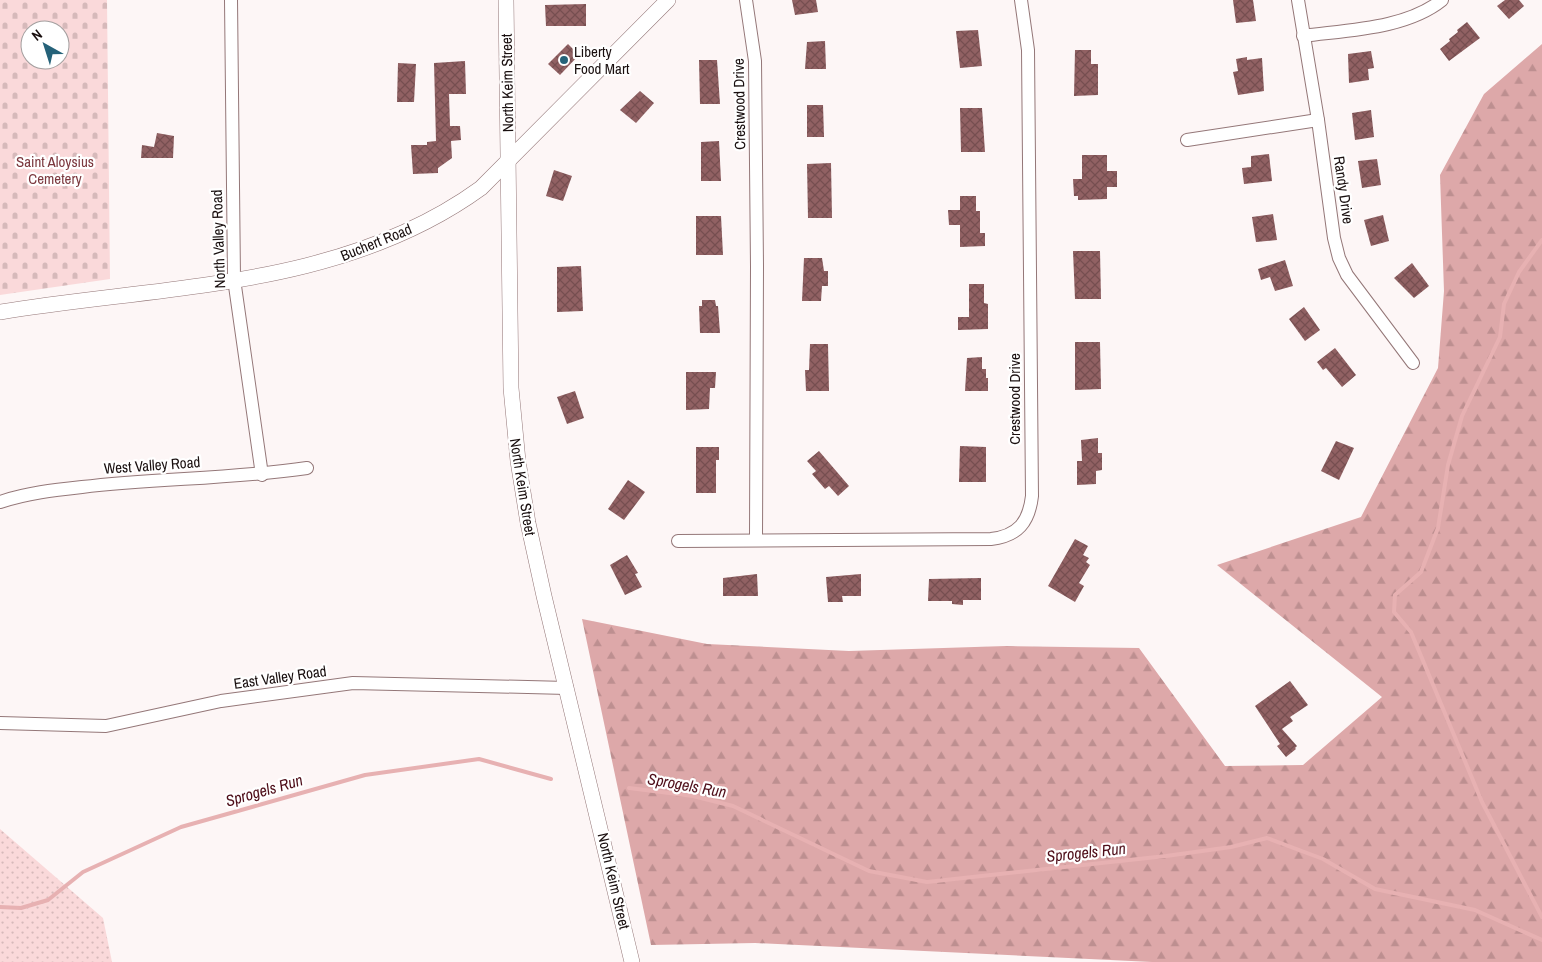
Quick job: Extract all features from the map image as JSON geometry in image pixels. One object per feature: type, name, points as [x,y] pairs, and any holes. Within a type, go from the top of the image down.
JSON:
[{"type":"street","name":"North Valley Road","points":[[231,0],[234,279],[262,475]]},
{"type":"street","name":"North Keim Street","points":[[506,0],[514,425],[528,523],[632,962]]},
{"type":"street","name":"Buchert Road","points":[[0,312],[234,279],[305,267],[367,247],[461,203],[482,188],[668,0]]},
{"type":"street","name":"Crestwood Drive","points":[[746,0],[755,61],[758,266],[756,539]]},
{"type":"street","name":"Crestwood Drive","points":[[678,541],[756,539],[992,539],[1014,533],[1024,525],[1030,512],[1032,496],[1028,50],[1021,0]]},
{"type":"street","name":"Randy Drive","points":[[1298,0],[1318,120],[1334,238],[1339,258],[1347,275],[1413,363]]},
{"type":"street","points":[[1303,36],[1402,20],[1421,14],[1442,0]]},
{"type":"street","points":[[1187,140],[1318,120]]},
{"type":"street","name":"West Valley Road","points":[[0,502],[26,494],[120,482],[262,475],[307,468]]},
{"type":"street","name":"East Valley Road","points":[[0,723],[106,726],[221,701],[353,683],[567,688]]},
{"type":"green space","name":"Saint Aloysius Cemetery","points":[[0,0],[107,0],[110,279],[0,295]]},
{"type":"green space","points":[[1542,44],[1542,962],[1152,962],[755,943],[651,945],[582,619],[707,644],[849,651],[1006,646],[1139,648],[1225,766],[1303,765],[1382,697],[1217,565],[1361,517],[1438,368],[1444,291],[1440,175],[1484,94]]},
{"type":"green space","points":[[0,829],[103,918],[112,962],[0,962]]},
{"type":"building","points":[[792,0],[816,0],[818,12],[795,15]]},
{"type":"building","points":[[1233,0],[1253,0],[1256,21],[1236,23]]},
{"type":"building","points":[[1505,0],[1519,0],[1524,6],[1509,19],[1497,6]]},
{"type":"building","points":[[586,4],[586,26],[546,26],[545,5]]},
{"type":"building","points":[[1467,22],[1480,38],[1449,61],[1440,49]]},
{"type":"building","points":[[978,30],[982,66],[960,68],[956,31]]},
{"type":"building","points":[[825,41],[826,69],[805,69],[807,42]]},
{"type":"building","name":"Liberty Food Mart","points":[[568,44],[579,55],[560,75],[548,64]]},
{"type":"building","points":[[1075,50],[1091,50],[1091,64],[1098,64],[1098,95],[1074,96]]},
{"type":"building","points":[[1371,51],[1374,68],[1368,69],[1369,80],[1349,83],[1348,54]]},
{"type":"building","points":[[1247,57],[1247,60],[1262,58],[1264,91],[1238,95],[1233,72],[1238,71],[1236,59]]},
{"type":"building","points":[[699,60],[717,60],[720,104],[700,104]]},
{"type":"building","points":[[465,61],[466,94],[449,94],[450,126],[460,126],[461,140],[451,141],[452,158],[438,168],[438,173],[413,174],[411,145],[427,145],[427,142],[436,141],[434,63]]},
{"type":"building","points":[[398,63],[416,64],[414,102],[397,102]]},
{"type":"building","points":[[640,91],[654,103],[636,123],[620,110]]},
{"type":"building","points":[[807,105],[823,105],[824,137],[807,137]]},
{"type":"building","points":[[960,108],[982,108],[985,152],[961,152]]},
{"type":"building","points":[[1371,110],[1374,137],[1355,140],[1352,113]]},
{"type":"building","points":[[157,133],[174,136],[173,158],[141,158],[142,145],[154,147]]},
{"type":"building","points":[[719,141],[721,181],[701,181],[701,142]]},
{"type":"building","points":[[1269,154],[1272,181],[1244,184],[1242,168],[1251,167],[1251,156]]},
{"type":"building","points":[[1082,155],[1107,155],[1107,171],[1117,171],[1117,187],[1107,187],[1107,199],[1078,200],[1078,196],[1074,196],[1073,179],[1082,179]]},
{"type":"building","points":[[1377,159],[1381,185],[1362,188],[1358,161]]},
{"type":"building","points":[[831,163],[832,218],[808,218],[807,164]]},
{"type":"building","points":[[554,170],[572,176],[563,201],[546,196]]},
{"type":"building","points":[[960,196],[976,196],[976,211],[980,211],[980,233],[985,233],[985,246],[960,247],[960,225],[949,225],[948,210],[960,210]]},
{"type":"building","points":[[1273,214],[1277,240],[1256,242],[1252,217]]},
{"type":"building","points":[[1383,215],[1389,241],[1371,246],[1364,220]]},
{"type":"building","points":[[696,216],[721,216],[723,255],[696,255]]},
{"type":"building","points":[[1073,251],[1100,251],[1101,299],[1075,299]]},
{"type":"building","points":[[804,258],[822,258],[824,271],[828,271],[828,286],[822,286],[821,301],[802,301]]},
{"type":"building","points":[[1285,260],[1293,286],[1275,291],[1270,277],[1261,280],[1258,269]]},
{"type":"building","points":[[1412,263],[1429,286],[1414,298],[1394,278]]},
{"type":"building","points":[[581,266],[583,311],[557,312],[557,267]]},
{"type":"building","points":[[969,284],[984,284],[984,303],[988,304],[988,329],[958,330],[958,317],[969,317]]},
{"type":"building","points":[[702,300],[715,300],[716,306],[718,306],[720,333],[700,333],[699,306],[702,306]]},
{"type":"building","points":[[1304,307],[1320,330],[1305,341],[1289,319]]},
{"type":"building","points":[[1075,342],[1100,342],[1101,389],[1075,390]]},
{"type":"building","points":[[810,344],[828,344],[829,391],[806,391],[805,370],[809,370]]},
{"type":"building","points":[[1335,348],[1356,375],[1342,387],[1326,368],[1323,370],[1317,362]]},
{"type":"building","points":[[982,357],[982,369],[986,369],[986,378],[988,378],[988,391],[965,391],[967,358]]},
{"type":"building","points":[[686,372],[716,372],[715,388],[710,388],[709,409],[686,410]]},
{"type":"building","points":[[575,391],[584,418],[567,424],[557,397]]},
{"type":"building","points":[[1098,438],[1098,453],[1102,453],[1102,470],[1096,471],[1096,484],[1077,485],[1077,461],[1082,461],[1081,440]]},
{"type":"building","points":[[1336,441],[1354,448],[1339,480],[1321,471]]},
{"type":"building","points":[[960,446],[986,447],[986,482],[959,482]]},
{"type":"building","points":[[696,447],[719,447],[719,460],[716,460],[716,493],[696,493]]},
{"type":"building","points":[[819,451],[849,486],[838,496],[829,486],[825,489],[812,474],[816,471],[807,461]]},
{"type":"building","points":[[628,480],[645,492],[624,520],[608,509]]},
{"type":"building","points":[[1075,539],[1088,546],[1083,555],[1089,558],[1086,562],[1090,565],[1079,583],[1084,586],[1075,602],[1048,586]]},
{"type":"building","points":[[627,555],[638,573],[635,574],[642,587],[625,595],[610,565]]},
{"type":"building","points":[[757,574],[758,596],[723,596],[723,578]]},
{"type":"building","points":[[861,574],[861,596],[842,596],[843,602],[828,602],[826,577]]},
{"type":"building","points":[[981,578],[981,600],[963,600],[963,605],[952,604],[952,601],[928,601],[929,579]]},
{"type":"building","points":[[1290,681],[1308,705],[1290,717],[1293,721],[1282,729],[1297,746],[1286,757],[1277,746],[1280,744],[1255,706]]},
{"type":"waterway","points":[[1542,240],[1519,272],[1504,304],[1500,337],[1462,416],[1448,465],[1438,528],[1421,572],[1395,595],[1394,612],[1411,632],[1482,802],[1542,917]]},
{"type":"waterway","name":"Sprogels Run","points":[[0,907],[21,908],[48,900],[83,872],[181,827],[365,775],[479,759],[551,779]]},
{"type":"waterway","name":"Sprogels Run","points":[[629,788],[693,796],[733,806],[869,871],[927,882],[1166,856],[1231,847],[1267,838],[1323,859],[1375,889],[1475,910],[1542,940]]},
{"type":"place","name":"Liberty Food Mart","points":[[564,60]]}]
